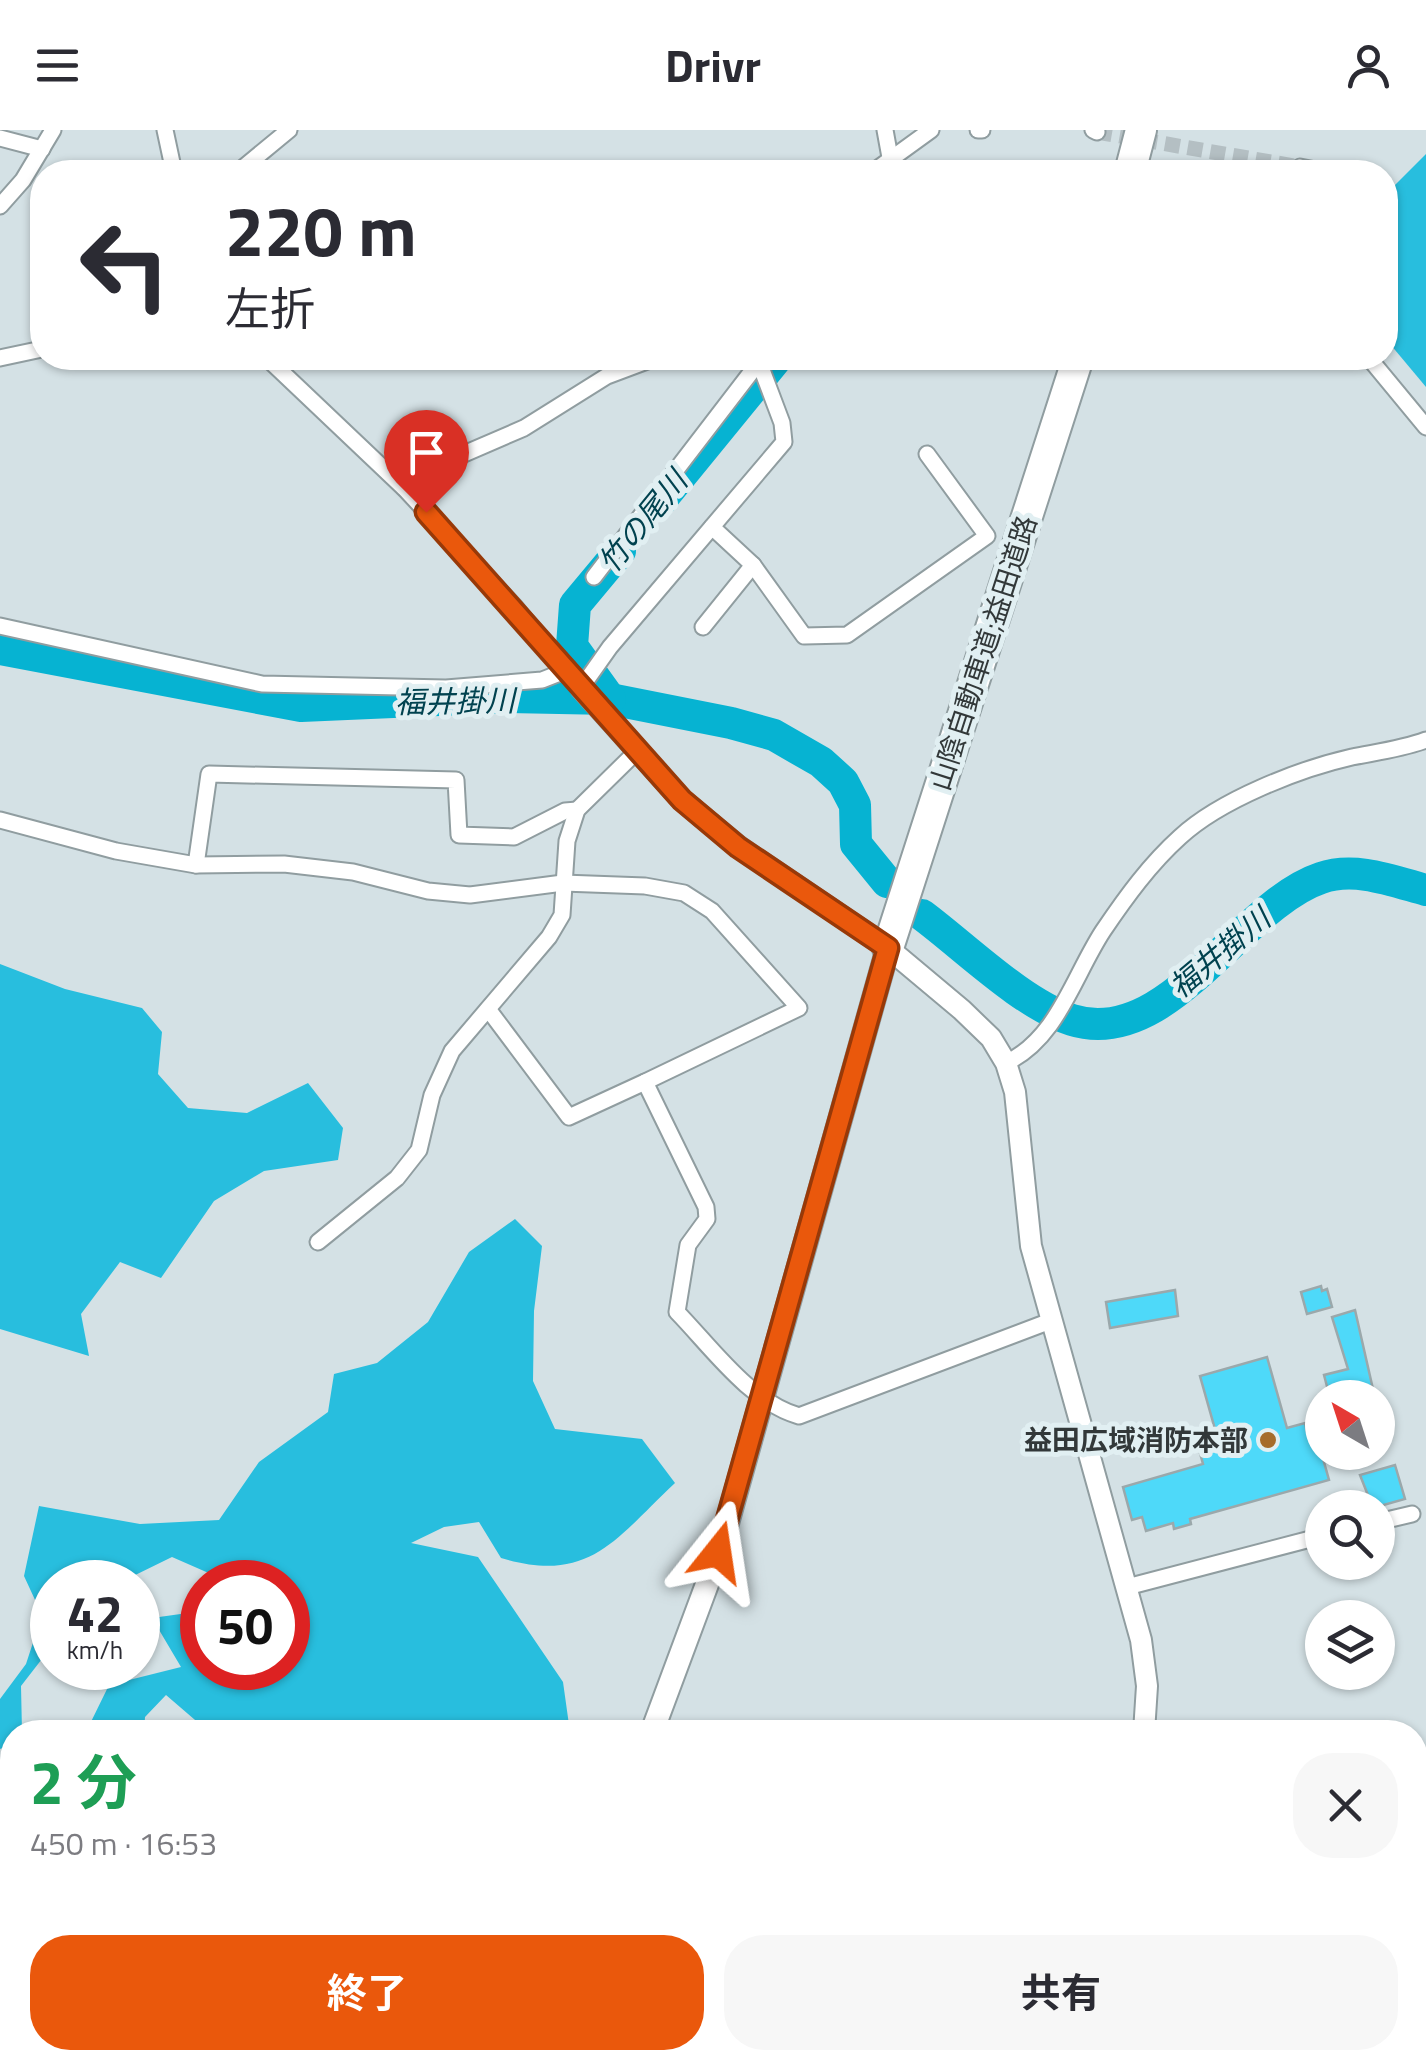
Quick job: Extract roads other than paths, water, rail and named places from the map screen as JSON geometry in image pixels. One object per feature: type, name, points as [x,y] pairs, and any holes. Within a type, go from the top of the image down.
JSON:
[{"type":"highway","points":[[1133,160],[1141,130]]},
{"type":"highway","name":"山陰自動車道;益田道路","points":[[888,948],[1074,370]]},
{"type":"main road","points":[[656,1720],[718,1552],[888,948]]},
{"type":"street","points":[[34,160],[53,130]]},
{"type":"street","points":[[166,130],[172,160]]},
{"type":"street","points":[[253,160],[289,130]]},
{"type":"street","points":[[886,130],[891,160]]},
{"type":"street","points":[[895,160],[931,130]]},
{"type":"street","points":[[0,138],[42,149]]},
{"type":"street","points":[[0,206],[30,165]]},
{"type":"street","points":[[0,358],[30,352]]},
{"type":"street","points":[[280,370],[404,488],[515,607],[565,671],[682,800],[738,847],[888,948],[990,1038],[1006,1063],[1018,1112],[1031,1246],[1141,1640],[1145,1720]]},
{"type":"street","points":[[404,488],[443,463],[524,428],[606,376],[622,370]]},
{"type":"street","points":[[594,577],[752,370]]},
{"type":"street","points":[[581,688],[610,647],[784,442],[782,422],[764,370]]},
{"type":"street","points":[[1379,370],[1426,427]]},
{"type":"street","points":[[712,527],[753,565],[804,636],[847,635],[987,536],[926,454]]},
{"type":"street","points":[[703,627],[753,565]]},
{"type":"street","points":[[0,626],[262,684],[446,688],[542,680],[565,671]]},
{"type":"street","points":[[1006,1063],[1025,1053],[1052,1024],[1102,934],[1140,878],[1183,834],[1245,797],[1304,770],[1426,740]]},
{"type":"street","points":[[318,1242],[397,1178],[419,1150],[432,1095],[452,1051],[550,937],[562,915],[562,883],[577,810],[636,752]]},
{"type":"street","points":[[196,864],[209,774],[456,780],[459,835],[514,837],[565,811],[577,810]]},
{"type":"street","points":[[0,820],[116,852],[196,864],[284,864],[470,895],[562,883],[645,886],[684,893],[712,911],[799,1008],[569,1117],[488,1009]]},
{"type":"street","points":[[645,1082],[706,1207],[707,1219],[688,1245],[677,1312],[778,1410],[800,1416],[1053,1320]]},
{"type":"street","points":[[1395,1518],[1412,1514]]},
{"type":"street","points":[[1127,1587],[1305,1540]]},
{"type":"waterway","name":"竹の尾川","points":[[657,505],[767,370]]},
{"type":"waterway","name":"竹の尾川","points":[[610,699],[572,646],[575,605],[620,551]]},
{"type":"waterway","name":"福井掛川","points":[[0,649],[301,706],[508,697],[610,699],[731,723],[774,735],[821,762],[843,782],[855,805],[856,844],[887,882]]},
{"type":"waterway","name":"福井掛川","points":[[922,915],[1034,1001],[1072,1020],[1107,1024],[1140,1014],[1172,995],[1261,916],[1291,893],[1321,878],[1360,874],[1426,890]]},
{"type":"tunnel","points":[[1097,132],[1259,160]]},
{"type":"place","name":"益田広域消防本部","points":[[1268,1440]]}]
